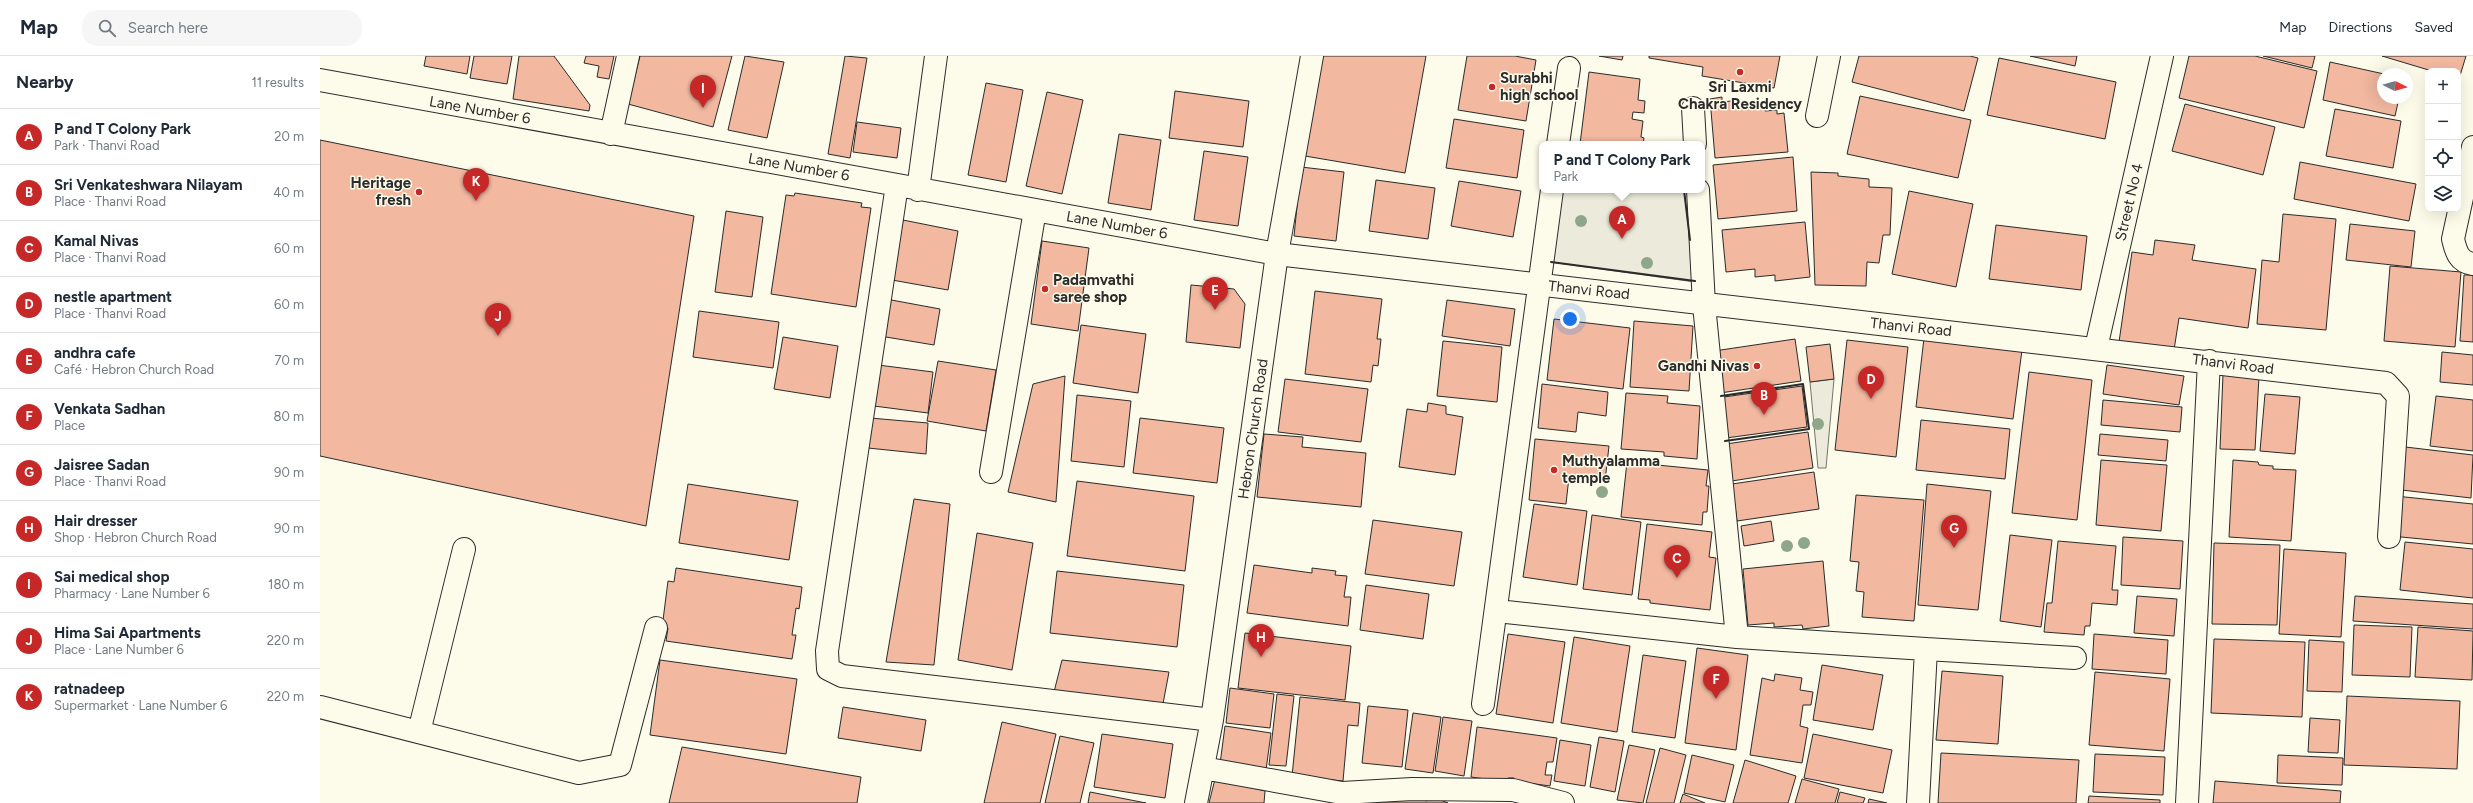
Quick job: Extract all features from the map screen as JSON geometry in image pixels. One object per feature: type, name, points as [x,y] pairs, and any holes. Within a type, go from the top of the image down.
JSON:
[{"type":"street","points":[[611,134],[628,56]]},
{"type":"street","points":[[936,56],[908,188],[827,651],[828,669],[842,676],[1212,720]]},
{"type":"street","name":"Hebron Church Road","points":[[1196,803],[1212,720],[1278,254],[1312,56]]},
{"type":"street","points":[[1816,116],[1829,56]]},
{"type":"street","name":"Street No 4","points":[[2096,348],[2162,56]]},
{"type":"street","points":[[1558,141],[1569,68]]},
{"type":"street","name":"Lane Number 6","points":[[320,80],[1278,254]]},
{"type":"street","points":[[1693,108],[1695,141]]},
{"type":"street","points":[[2473,147],[2453,239],[2456,253],[2465,263],[2473,264]]},
{"type":"street","points":[[1483,704],[1552,193]]},
{"type":"street","points":[[1698,193],[1704,305],[1737,637]]},
{"type":"street","points":[[991,472],[1035,210]]},
{"type":"street","name":"Thanvi Road","points":[[1278,254],[1704,305],[2096,348],[2386,382],[2398,396],[2389,537]]},
{"type":"street","points":[[2187,803],[2209,361]]},
{"type":"street","points":[[419,732],[464,549]]},
{"type":"street","points":[[1496,611],[1737,637],[2075,658]]},
{"type":"street","points":[[320,707],[579,773],[620,765],[656,628]]},
{"type":"street","points":[[1918,803],[1926,649]]},
{"type":"street","points":[[1203,768],[1342,793],[1412,788],[1513,790],[1563,803]]},
{"type":"shaded area","points":[[1561,193],[1684,193],[1695,282],[1550,262]]},
{"type":"shaded area","points":[[1834,379],[1826,468],[1818,468],[1810,382]]},
{"type":"building","points":[[426,56],[470,56],[467,74],[424,66]]},
{"type":"building","points":[[474,56],[512,56],[507,84],[470,78]]},
{"type":"building","points":[[519,56],[554,56],[590,105],[589,111],[513,99]]},
{"type":"building","points":[[586,56],[614,56],[609,79],[597,77],[599,66],[584,63]]},
{"type":"building","points":[[640,56],[732,56],[713,127],[628,104]]},
{"type":"building","points":[[745,56],[784,62],[767,138],[728,130]]},
{"type":"building","points":[[845,56],[867,58],[850,158],[828,154]]},
{"type":"building","points":[[1323,56],[1426,56],[1405,173],[1305,156]]},
{"type":"building","points":[[1467,56],[1515,56],[1536,60],[1526,121],[1458,110]]},
{"type":"building","points":[[1599,56],[1623,56],[1622,60]]},
{"type":"building","name":"Sri Laxmi Chakra Residency","points":[[1649,56],[1780,56],[1774,88],[1702,76],[1703,67],[1649,58]]},
{"type":"building","points":[[1859,56],[1970,56],[1978,58],[1964,111],[1852,82]]},
{"type":"building","points":[[2030,56],[2077,56],[2075,66]]},
{"type":"building","points":[[2189,56],[2255,56],[2317,71],[2304,128],[2179,98]]},
{"type":"building","points":[[2263,56],[2315,56],[2312,68]]},
{"type":"building","points":[[2382,56],[2466,56],[2461,72],[2461,68],[2425,69]]},
{"type":"building","points":[[1999,58],[2116,82],[2105,139],[1987,115]]},
{"type":"building","points":[[2330,62],[2377,72],[2377,104],[2398,104],[2395,116],[2323,100]]},
{"type":"building","points":[[1589,72],[1640,79],[1638,100],[1645,101],[1644,113],[1633,112],[1632,119],[1643,121],[1641,137],[1644,138],[1644,141],[1580,141]]},
{"type":"building","points":[[986,83],[1023,90],[1006,182],[968,175]]},
{"type":"building","points":[[1175,91],[1249,101],[1243,147],[1169,138]]},
{"type":"building","points":[[1047,92],[1083,100],[1062,194],[1026,186]]},
{"type":"building","points":[[1860,96],[1971,120],[1958,178],[1847,154]]},
{"type":"building","points":[[1722,97],[1722,102],[1731,101],[1732,105],[1741,105],[1741,109],[1765,107],[1765,111],[1777,110],[1777,114],[1784,113],[1788,152],[1715,158],[1710,99]]},
{"type":"building","points":[[2185,104],[2275,127],[2263,175],[2172,151]]},
{"type":"building","points":[[2335,109],[2401,121],[2393,168],[2326,156]]},
{"type":"building","points":[[1454,119],[1524,130],[1517,178],[1446,168]]},
{"type":"building","points":[[857,122],[901,128],[897,158],[853,152]]},
{"type":"building","points":[[1119,134],[1161,140],[1151,210],[1108,203]]},
{"type":"building","points":[[320,140],[694,216],[646,526],[320,456]]},
{"type":"building","points":[[1204,151],[1248,157],[1238,226],[1194,220]]},
{"type":"building","points":[[1793,157],[1797,211],[1718,219],[1713,165]]},
{"type":"building","points":[[2300,162],[2416,184],[2409,221],[2294,199]]},
{"type":"building","points":[[1301,167],[1344,172],[1336,241],[1294,236]]},
{"type":"building","points":[[1811,172],[1838,173],[1838,176],[1869,179],[1869,187],[1892,188],[1890,235],[1883,235],[1879,263],[1867,262],[1866,286],[1815,285]]},
{"type":"building","points":[[1376,180],[1435,188],[1428,239],[1369,231]]},
{"type":"building","points":[[1459,181],[1521,191],[1513,237],[1451,226]]},
{"type":"building","points":[[1909,191],[1973,204],[1956,287],[1892,274]]},
{"type":"building","points":[[795,193],[862,203],[861,207],[871,208],[856,307],[771,294],[786,195],[794,196]]},
{"type":"building","points":[[726,211],[763,217],[752,297],[715,292]]},
{"type":"building","points":[[2283,214],[2336,219],[2326,330],[2257,324],[2262,260],[2279,262]]},
{"type":"building","points":[[903,220],[958,231],[948,290],[892,280]]},
{"type":"building","points":[[1805,222],[1810,277],[1775,281],[1775,275],[1755,277],[1755,269],[1726,272],[1722,230]]},
{"type":"building","points":[[2350,224],[2415,231],[2411,267],[2346,260]]},
{"type":"building","points":[[1996,225],[2087,236],[2081,290],[1989,279]]},
{"type":"building","points":[[2155,240],[2195,245],[2192,260],[2256,269],[2248,328],[2179,318],[2174,350],[2119,342],[2132,252],[2153,255]]},
{"type":"building","points":[[1042,241],[1089,248],[1078,331],[1031,324]]},
{"type":"building","points":[[2390,266],[2461,272],[2455,347],[2384,341]]},
{"type":"building","points":[[2464,275],[2473,275],[2473,342],[2460,341]]},
{"type":"building","points":[[1191,285],[1234,289],[1245,304],[1240,348],[1186,342]]},
{"type":"building","points":[[1315,291],[1382,299],[1377,339],[1381,339],[1378,366],[1373,365],[1371,382],[1305,374]]},
{"type":"building","points":[[886,299],[940,309],[934,345],[880,336]]},
{"type":"building","points":[[1447,300],[1515,309],[1510,346],[1442,336]]},
{"type":"building","points":[[699,311],[779,322],[773,368],[693,357]]},
{"type":"building","points":[[1554,319],[1630,328],[1623,389],[1547,380]]},
{"type":"building","points":[[1634,321],[1693,326],[1689,391],[1630,387]]},
{"type":"building","points":[[1081,325],[1146,334],[1138,393],[1073,383]]},
{"type":"building","points":[[783,337],[838,346],[830,398],[774,389]]},
{"type":"building","points":[[1924,338],[2022,350],[2013,419],[1916,407]]},
{"type":"building","name":"Gandhi Nivas","points":[[1795,339],[1801,381],[1720,393],[1714,351]]},
{"type":"building","points":[[1847,340],[1908,347],[1896,457],[1835,450]]},
{"type":"building","points":[[1443,341],[1502,347],[1497,402],[1437,396]]},
{"type":"building","points":[[1830,344],[1834,379],[1810,382],[1806,347]]},
{"type":"building","points":[[2442,352],[2473,355],[2473,385],[2440,382]]},
{"type":"building","points":[[938,361],[996,370],[986,431],[927,421]]},
{"type":"building","points":[[878,365],[933,372],[928,413],[874,406]]},
{"type":"building","points":[[2107,365],[2184,376],[2179,405],[2103,394]]},
{"type":"building","points":[[2029,372],[2092,380],[2077,520],[2012,513]]},
{"type":"building","points":[[2223,374],[2259,376],[2255,450],[2220,449]]},
{"type":"building","points":[[1065,376],[1056,502],[1008,492],[1033,384]]},
{"type":"building","points":[[1285,379],[1368,389],[1361,442],[1278,432]]},
{"type":"building","points":[[1542,384],[1608,392],[1606,416],[1578,412],[1576,432],[1538,428]]},
{"type":"building","points":[[1802,386],[1807,427],[1726,438],[1724,397]]},
{"type":"building","points":[[1626,393],[1668,396],[1667,403],[1700,406],[1697,459],[1664,456],[1664,452],[1621,449]]},
{"type":"building","points":[[2265,394],[2300,397],[2295,454],[2260,451]]},
{"type":"building","points":[[1077,395],[1131,401],[1124,467],[1071,461]]},
{"type":"building","points":[[2436,396],[2473,400],[2473,451],[2430,446]]},
{"type":"building","points":[[2103,400],[2182,407],[2180,432],[2101,425]]},
{"type":"building","points":[[1428,403],[1446,406],[1446,414],[1463,417],[1455,475],[1399,467],[1407,409],[1427,412]]},
{"type":"building","points":[[870,418],[928,423],[926,454],[868,448]]},
{"type":"building","points":[[1140,418],[1224,428],[1217,483],[1133,473]]},
{"type":"building","points":[[1921,420],[2010,429],[2005,479],[1916,470]]},
{"type":"building","points":[[1808,432],[1813,468],[1732,481],[1726,444]]},
{"type":"building","points":[[1264,434],[1303,437],[1302,447],[1366,453],[1361,507],[1257,497]]},
{"type":"building","points":[[2100,434],[2168,440],[2166,461],[2098,455]]},
{"type":"building","points":[[1535,439],[1609,446],[1605,481],[1569,477],[1566,504],[1529,500]]},
{"type":"building","points":[[2397,446],[2473,455],[2471,498],[2393,489]]},
{"type":"building","points":[[2101,460],[2167,465],[2161,531],[2096,525]]},
{"type":"building","points":[[2233,460],[2258,462],[2259,465],[2273,466],[2273,469],[2296,470],[2291,541],[2229,537]]},
{"type":"building","points":[[1627,462],[1708,470],[1706,486],[1709,486],[1707,512],[1703,512],[1702,525],[1621,517]]},
{"type":"building","points":[[1814,472],[1819,509],[1737,521],[1732,484]]},
{"type":"building","points":[[1077,481],[1194,496],[1185,571],[1067,556]]},
{"type":"building","points":[[688,484],[798,501],[789,560],[679,543]]},
{"type":"building","points":[[1927,484],[1991,491],[1978,610],[1918,605]]},
{"type":"building","points":[[1856,495],[1924,500],[1914,621],[1862,617],[1864,592],[1856,591],[1859,562],[1850,561]]},
{"type":"building","points":[[2395,496],[2473,504],[2473,544],[2391,536]]},
{"type":"building","points":[[914,499],[950,504],[934,665],[886,662]]},
{"type":"building","points":[[1534,504],[1587,511],[1577,585],[1523,577]]},
{"type":"building","points":[[1592,515],[1641,522],[1632,595],[1583,589]]},
{"type":"building","points":[[1373,520],[1462,532],[1454,586],[1365,574]]},
{"type":"building","points":[[1771,521],[1774,541],[1744,546],[1741,526]]},
{"type":"building","points":[[1647,524],[1712,532],[1709,557],[1716,558],[1710,610],[1650,603],[1650,600],[1638,599]]},
{"type":"building","points":[[977,533],[1033,543],[1012,670],[958,660]]},
{"type":"building","points":[[2010,535],[2052,540],[2041,627],[2000,621]]},
{"type":"building","points":[[2123,537],[2183,541],[2180,589],[2121,585]]},
{"type":"building","points":[[2058,541],[2116,546],[2112,590],[2118,590],[2117,605],[2092,603],[2090,626],[2085,626],[2084,635],[2044,632],[2047,603],[2052,603]]},
{"type":"building","points":[[2405,542],[2473,549],[2473,598],[2400,590]]},
{"type":"building","points":[[2214,543],[2280,545],[2277,625],[2212,624]]},
{"type":"building","points":[[2284,549],[2346,553],[2341,637],[2279,634]]},
{"type":"building","points":[[1823,561],[1829,626],[1803,629],[1802,625],[1774,627],[1774,623],[1748,625],[1743,569]]},
{"type":"building","points":[[1254,565],[1312,573],[1312,568],[1336,571],[1335,575],[1347,576],[1344,597],[1351,597],[1348,626],[1247,613]]},
{"type":"building","points":[[676,568],[802,587],[799,609],[796,608],[792,635],[796,635],[792,659],[666,641],[668,628],[662,628],[668,581],[674,582]]},
{"type":"building","points":[[1057,571],[1184,585],[1177,647],[1050,633]]},
{"type":"building","points":[[1366,585],[1429,594],[1423,639],[1360,630]]},
{"type":"building","points":[[2137,596],[2177,599],[2174,636],[2134,633]]},
{"type":"building","points":[[2355,596],[2473,604],[2473,629],[2353,621]]},
{"type":"building","points":[[2354,625],[2412,627],[2410,677],[2352,675]]},
{"type":"building","points":[[2418,627],[2473,631],[2472,680],[2415,677]]},
{"type":"building","points":[[1245,633],[1351,646],[1345,700],[1238,688]]},
{"type":"building","points":[[1508,634],[1565,642],[1553,723],[1496,714]]},
{"type":"building","points":[[2094,634],[2168,640],[2166,674],[2092,669]]},
{"type":"building","points":[[1574,637],[1630,646],[1617,732],[1561,723]]},
{"type":"building","points":[[2214,639],[2305,642],[2302,717],[2211,713]]},
{"type":"building","points":[[2309,640],[2344,642],[2342,692],[2307,691]]},
{"type":"building","points":[[1697,648],[1748,655],[1736,750],[1685,743]]},
{"type":"building","points":[[1643,655],[1686,661],[1675,738],[1632,732]]},
{"type":"building","points":[[660,660],[797,679],[786,754],[650,735]]},
{"type":"building","points":[[1062,660],[1169,672],[1162,709],[1053,696]]},
{"type":"building","points":[[1822,665],[1883,675],[1873,730],[1813,720]]},
{"type":"building","points":[[1942,671],[2003,676],[1998,744],[1936,740]]},
{"type":"building","points":[[2095,672],[2170,679],[2164,751],[2089,745]]},
{"type":"building","points":[[1775,674],[1802,678],[1800,690],[1813,692],[1811,705],[1803,705],[1800,726],[1808,728],[1802,763],[1750,755],[1762,678],[1774,681]]},
{"type":"building","points":[[1230,688],[1274,694],[1270,728],[1226,723]]},
{"type":"building","points":[[1277,694],[1294,696],[1286,766],[1269,765]]},
{"type":"building","points":[[2347,696],[2460,701],[2457,769],[2344,765]]},
{"type":"building","points":[[1300,697],[1360,703],[1358,726],[1348,725],[1343,781],[1292,776]]},
{"type":"building","points":[[1368,706],[1408,710],[1402,767],[1362,763]]},
{"type":"building","points":[[843,707],[926,720],[921,751],[838,738]]},
{"type":"building","points":[[1413,713],[1441,717],[1433,773],[1405,769]]},
{"type":"building","points":[[1443,717],[1472,721],[1464,776],[1435,771]]},
{"type":"building","points":[[2310,718],[2340,720],[2338,753],[2308,752]]},
{"type":"building","points":[[1002,722],[1056,734],[1040,803],[984,803]]},
{"type":"building","points":[[1225,726],[1271,733],[1266,770],[1220,764]]},
{"type":"building","points":[[1477,727],[1557,738],[1553,762],[1547,762],[1545,775],[1552,775],[1550,786],[1514,781],[1514,778],[1508,778],[1507,782],[1471,777]]},
{"type":"building","points":[[1102,734],[1173,744],[1165,798],[1094,787]]},
{"type":"building","points":[[1813,734],[1892,750],[1883,793],[1804,778]]},
{"type":"building","points":[[1060,736],[1094,743],[1080,803],[1045,803]]},
{"type":"building","points":[[1599,737],[1624,741],[1615,792],[1590,787]]},
{"type":"building","points":[[1560,740],[1591,745],[1585,786],[1554,781]]},
{"type":"building","points":[[1629,745],[1655,750],[1643,803],[1617,800]]},
{"type":"building","points":[[682,747],[861,777],[857,803],[669,803]]},
{"type":"building","points":[[1660,748],[1686,755],[1674,803],[1646,803]]},
{"type":"building","points":[[1941,753],[2079,760],[2076,803],[1938,803]]},
{"type":"building","points":[[2095,754],[2165,757],[2163,795],[2093,792]]},
{"type":"building","points":[[1692,755],[1734,765],[1725,802],[1684,793]]},
{"type":"building","points":[[2278,755],[2343,758],[2342,785],[2277,783]]},
{"type":"building","points":[[1745,760],[1796,776],[1788,803],[1733,803]]},
{"type":"building","points":[[1215,779],[1265,791],[1264,803],[1209,803]]},
{"type":"building","points":[[1802,779],[1839,789],[1835,803],[1795,803]]},
{"type":"building","points":[[2215,781],[2341,791],[2340,803],[2213,803]]},
{"type":"building","points":[[1090,792],[1146,803],[1088,803]]},
{"type":"building","points":[[1840,792],[1865,798],[1863,803],[1837,803]]},
{"type":"building","points":[[1394,794],[1427,801],[1428,795],[1448,803],[1378,803]]},
{"type":"building","points":[[1683,794],[1705,803],[1680,803]]},
{"type":"building","points":[[2089,796],[2160,800],[2160,803],[2088,803]]},
{"type":"building","points":[[1869,799],[1887,803],[1868,803]]},
{"type":"wall","points":[[1684,193],[1690,240]]},
{"type":"wall","points":[[1551,262],[1695,281]]},
{"type":"wall","points":[[1721,396],[1803,384],[1809,429],[1725,441]]},
{"type":"place","name":"Sri Laxmi Chakra Residency","points":[[1740,72]]},
{"type":"place","name":"Surabhi high school","points":[[1492,87]]},
{"type":"place","name":"Sai medical shop","points":[[703,108]]},
{"type":"place","name":"Heritage fresh","points":[[419,192]]},
{"type":"place","name":"ratnadeep","points":[[476,201]]},
{"type":"place","name":"P and T Colony Park","points":[[1622,239]]},
{"type":"place","name":"Padamvathi saree shop","points":[[1045,289]]},
{"type":"place","name":"andhra cafe","points":[[1215,310]]},
{"type":"place","name":"Hima Sai Apartments","points":[[498,336]]},
{"type":"place","name":"Gandhi Nivas","points":[[1757,366]]},
{"type":"place","name":"nestle apartment","points":[[1871,399]]},
{"type":"place","name":"Sri Venkateshwara Nilayam","points":[[1764,415]]},
{"type":"place","name":"Muthyalamma temple","points":[[1554,470]]},
{"type":"place","name":"Jaisree Sadan","points":[[1954,548]]},
{"type":"place","name":"Kamal Nivas","points":[[1677,578]]},
{"type":"place","name":"Hair dresser","points":[[1261,657]]},
{"type":"place","name":"Venkata Sadhan","points":[[1716,699]]}]
